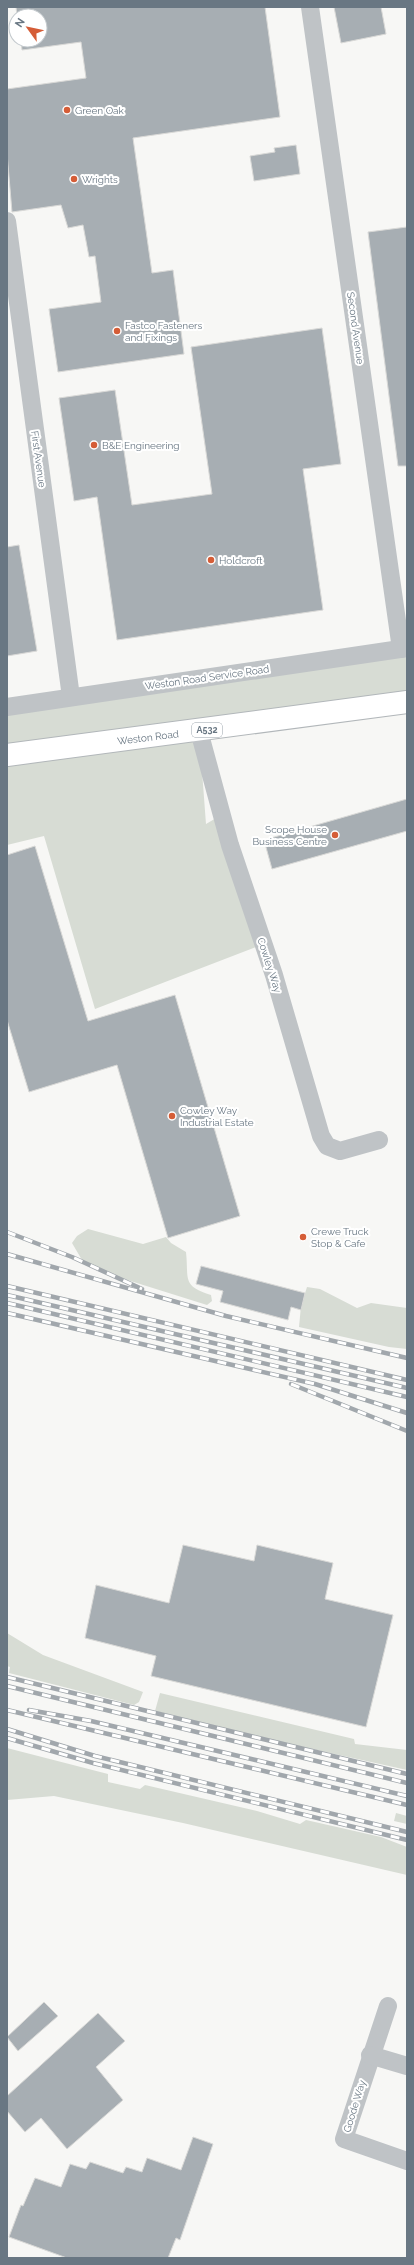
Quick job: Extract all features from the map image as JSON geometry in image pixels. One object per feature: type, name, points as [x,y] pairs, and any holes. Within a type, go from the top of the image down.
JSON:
[{"type":"main road","name":"Weston Road","points":[[7,755],[199,731],[407,702]]},
{"type":"street","name":"Second Avenue","points":[[310,7],[404,648]]},
{"type":"street","name":"First Avenue","points":[[7,221],[71,697]]},
{"type":"street","name":"Weston Road Service Road","points":[[7,707],[404,648]]},
{"type":"street","name":"Cowley Way","points":[[199,731],[230,845],[274,976],[321,1136],[327,1146],[340,1150],[379,1140]]},
{"type":"street","name":"Goode Way","points":[[388,2006],[370,2055],[344,2139],[407,2161]]},
{"type":"street","points":[[370,2055],[407,2066]]},
{"type":"shaded area","points":[[407,648],[407,702],[199,731],[206,824],[223,814],[264,944],[95,1009],[44,836],[7,845],[7,707]]},
{"type":"shaded area","points":[[88,1229],[143,1244],[166,1237],[171,1243],[186,1252],[188,1280],[201,1292],[211,1295],[212,1301],[207,1305],[105,1273],[82,1260],[72,1243],[77,1236]]},
{"type":"shaded area","points":[[307,1287],[320,1289],[357,1308],[371,1303],[407,1308],[407,1349],[389,1347],[299,1327],[301,1306]]},
{"type":"shaded area","points":[[7,1633],[43,1655],[143,1692],[139,1702],[134,1705],[9,1673],[10,1667],[7,1666]]},
{"type":"shaded area","points":[[160,1693],[354,1739],[355,1744],[407,1750],[407,1770],[267,1739],[155,1711]]},
{"type":"shaded area","points":[[7,1748],[108,1774],[108,1782],[140,1789],[145,1785],[257,1811],[300,1824],[306,1820],[381,1837],[407,1847],[407,1875],[183,1823],[54,1796],[7,1800]]},
{"type":"shaded area","points":[[396,1813],[407,1816],[407,1824],[394,1821]]},
{"type":"building","points":[[265,7],[280,117],[133,138],[152,273],[173,270],[184,354],[58,372],[49,309],[101,302],[95,256],[89,257],[83,225],[68,228],[61,205],[12,212],[7,153],[7,89],[86,78],[81,42],[48,46],[48,8],[16,8]]},
{"type":"building","points":[[334,7],[381,7],[386,34],[341,43]]},
{"type":"building","points":[[22,48],[37,48],[22,50]]},
{"type":"building","points":[[296,145],[300,174],[254,181],[250,156],[275,152],[274,148]]},
{"type":"building","points":[[407,227],[407,466],[398,466],[368,232]]},
{"type":"building","points":[[322,328],[341,464],[303,469],[323,610],[117,640],[97,497],[74,501],[59,398],[115,390],[132,505],[212,494],[191,347]]},
{"type":"building","points":[[19,545],[37,651],[7,656],[7,547]]},
{"type":"building","name":"Scope House Business Centre","points":[[407,799],[407,831],[272,869],[264,840]]},
{"type":"building","points":[[35,846],[88,1021],[175,995],[240,1216],[168,1238],[117,1065],[29,1092],[7,1020],[7,855]]},
{"type":"building","points":[[201,1266],[305,1293],[301,1310],[291,1307],[288,1320],[220,1302],[223,1291],[196,1284]]},
{"type":"building","points":[[183,1545],[254,1561],[257,1545],[333,1563],[325,1599],[393,1615],[366,1727],[151,1676],[156,1656],[85,1638],[96,1585],[169,1603]]},
{"type":"building","points":[[44,2002],[58,2016],[18,2051],[7,2037]]},
{"type":"building","points":[[98,2013],[125,2041],[96,2067],[123,2100],[67,2149],[41,2118],[25,2132],[7,2111],[7,2096]]},
{"type":"building","points":[[193,2137],[213,2144],[180,2240],[176,2238],[168,2258],[67,2258],[9,2237],[21,2205],[23,2206],[35,2178],[61,2187],[70,2164],[86,2169],[90,2162],[123,2173],[126,2167],[142,2172],[147,2158],[181,2170]]},
{"type":"railway","points":[[7,1232],[72,1257],[142,1289]]},
{"type":"railway","points":[[7,1254],[226,1316],[407,1358]]},
{"type":"railway","points":[[7,1286],[407,1380]]},
{"type":"railway","points":[[7,1295],[407,1388]]},
{"type":"railway","points":[[7,1303],[407,1397]]},
{"type":"railway","points":[[7,1313],[315,1384],[407,1413]]},
{"type":"railway","points":[[291,1384],[407,1431]]},
{"type":"railway","points":[[7,1677],[407,1774]]},
{"type":"railway","points":[[7,1686],[407,1783]]},
{"type":"railway","points":[[7,1710],[407,1805]]},
{"type":"railway","points":[[29,1710],[91,1721],[407,1796]]},
{"type":"railway","points":[[7,1729],[95,1756],[407,1832]]},
{"type":"railway","points":[[7,1738],[93,1763],[407,1840]]},
{"type":"place","name":"Green Oak","points":[[67,110]]},
{"type":"place","name":"Wrights","points":[[74,179]]},
{"type":"place","name":"Fastco Fasteners and Fixings","points":[[117,331]]},
{"type":"place","name":"B&E Engineering","points":[[94,445]]},
{"type":"place","name":"Holdcroft","points":[[211,560]]},
{"type":"place","name":"Scope House Business Centre","points":[[335,835]]},
{"type":"place","name":"Cowley Way Industrial Estate","points":[[172,1116]]},
{"type":"place","name":"Crewe Truck Stop & Cafe","points":[[303,1237]]}]
